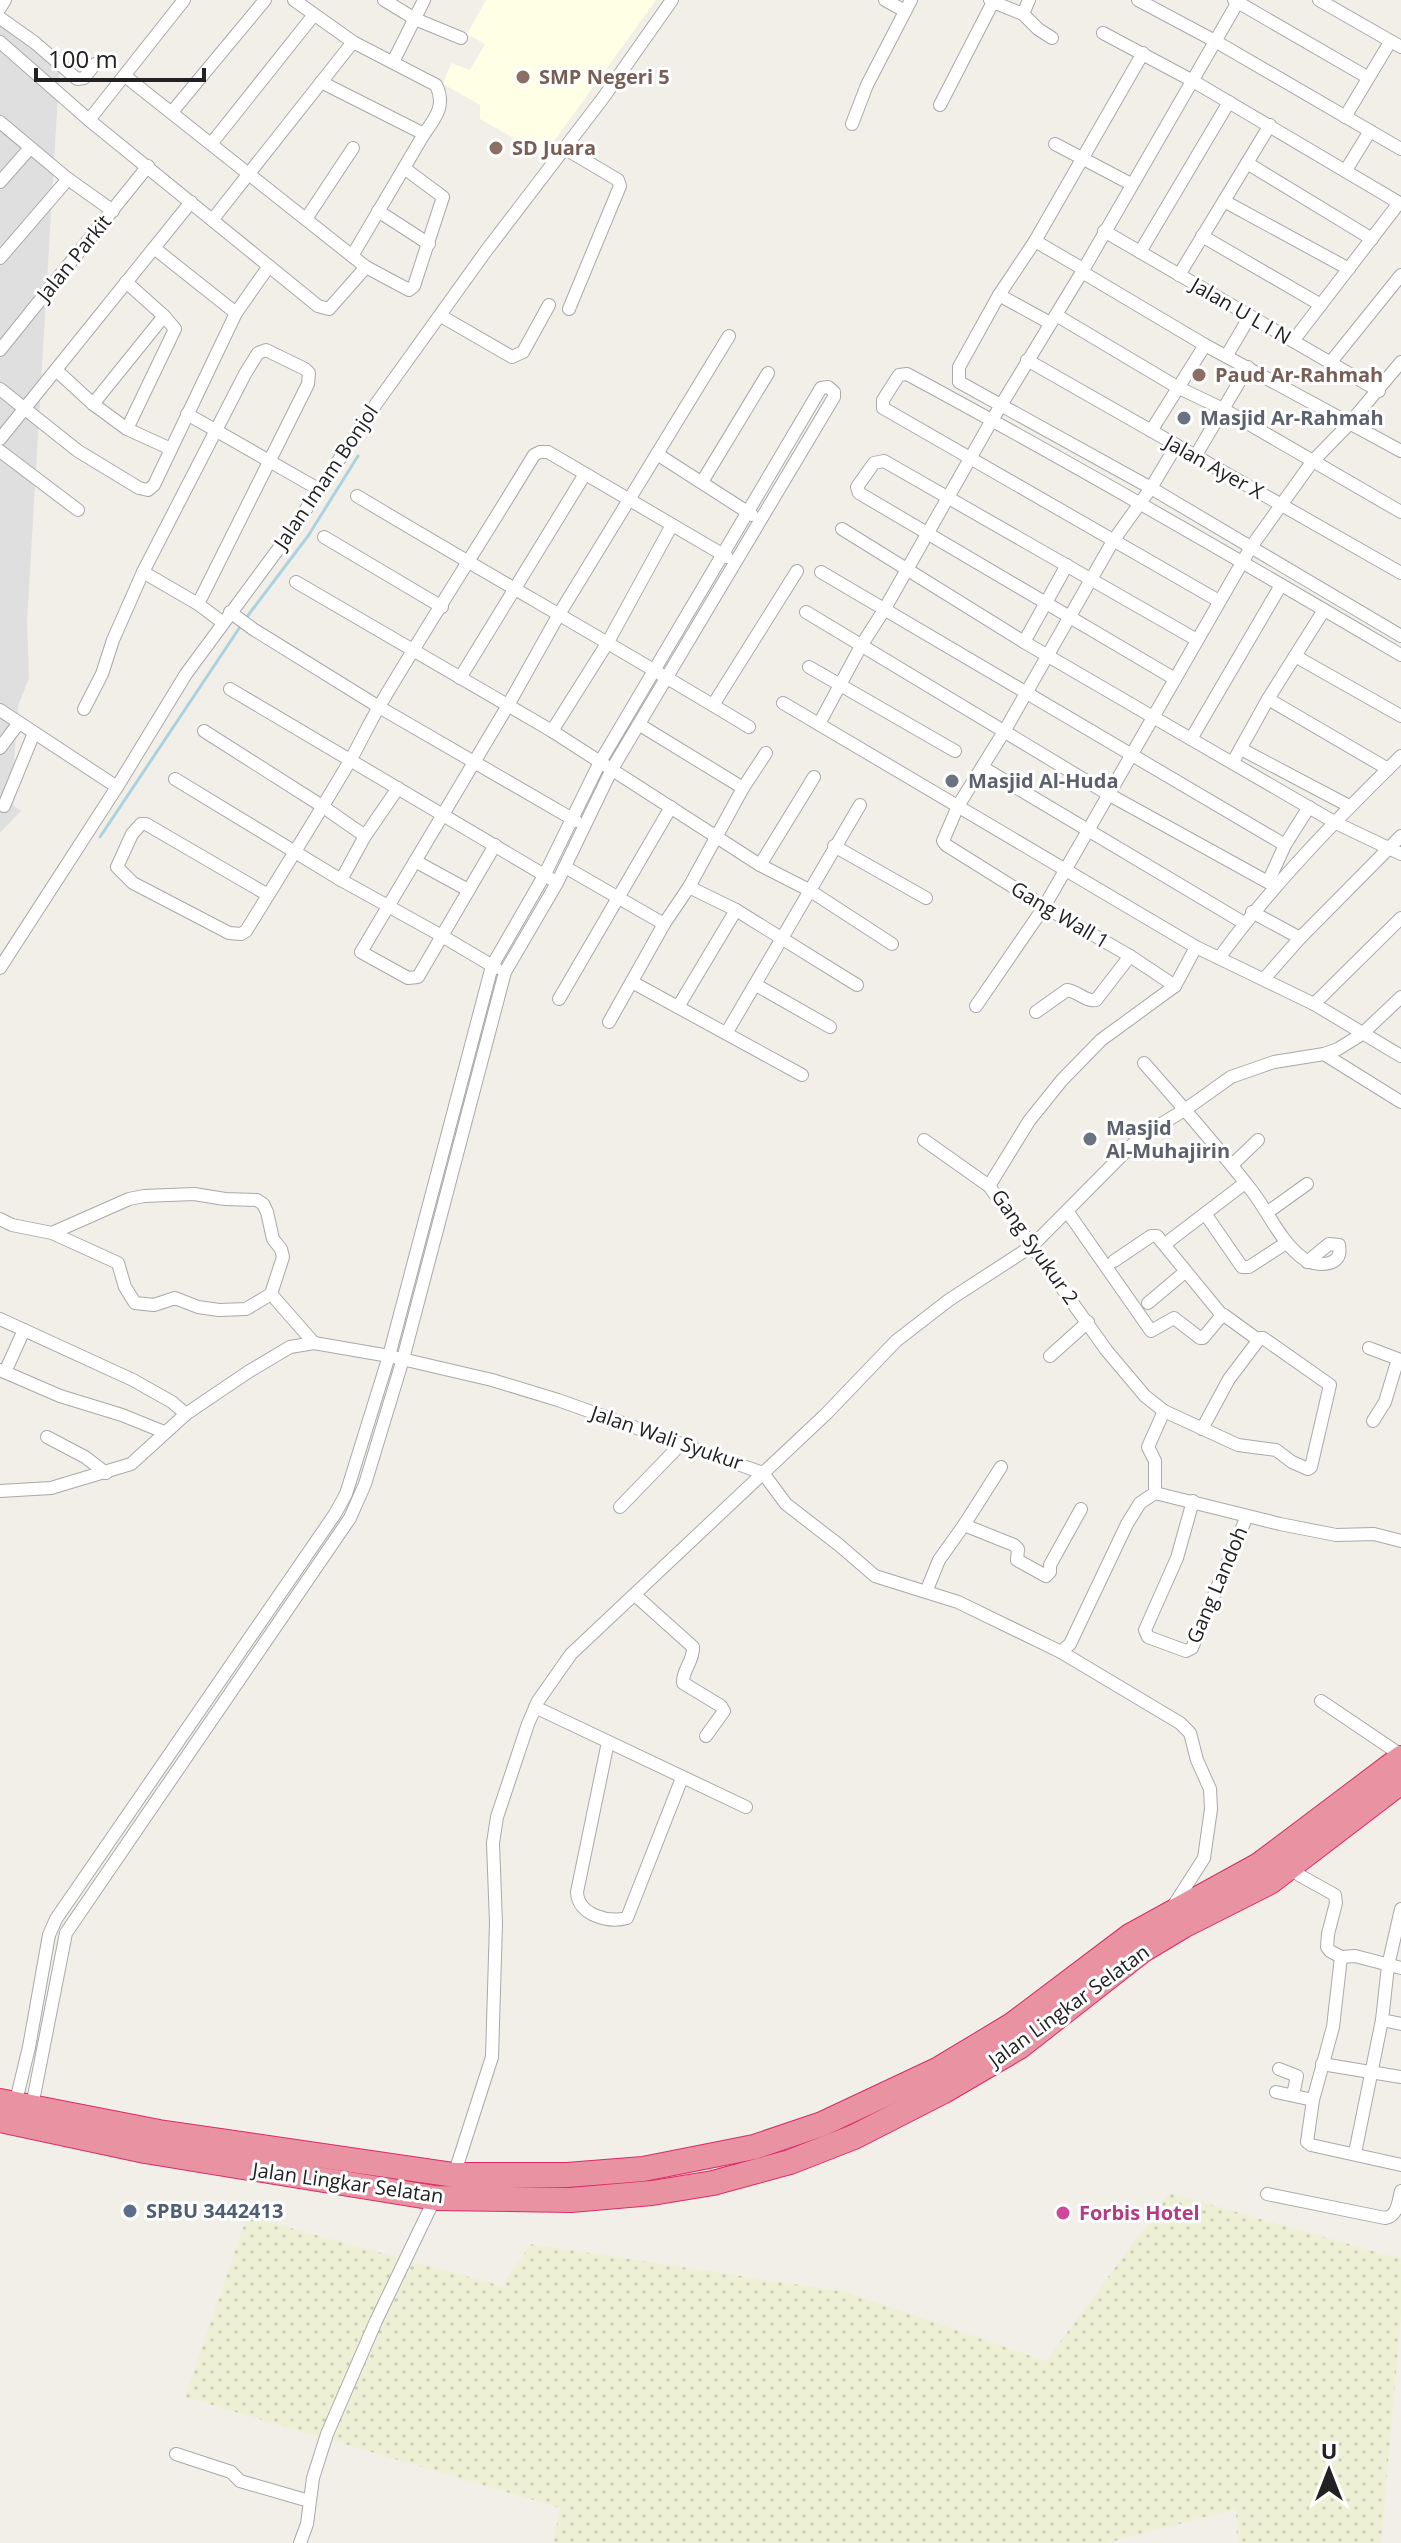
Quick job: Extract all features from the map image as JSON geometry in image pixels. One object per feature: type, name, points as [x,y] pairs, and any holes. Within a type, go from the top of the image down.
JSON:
[{"type":"highway","name":"Jalan Lingkar Selatan","points":[[12,2113],[454,2175],[567,2175],[643,2169],[754,2147],[822,2124],[939,2069],[1012,2025],[1130,1936],[1270,1882],[1373,1792],[1401,1756]]},
{"type":"highway","name":"Jalan Lingkar Selatan","points":[[1373,1792],[1401,1782]]},
{"type":"highway","name":"Jalan Lingkar Selatan","points":[[12,2113],[145,2151],[435,2198],[571,2200],[652,2193],[713,2183],[790,2162],[854,2137],[1019,2047],[1143,1950],[1177,1916]]},
{"type":"street","points":[[0,8],[5,0]]},
{"type":"street","points":[[89,120],[184,0]]},
{"type":"street","points":[[172,112],[265,0]]},
{"type":"street","points":[[294,0],[353,42],[433,82],[438,88],[441,107],[352,256]]},
{"type":"street","points":[[384,0],[415,19],[461,38]]},
{"type":"street","points":[[393,62],[424,0]]},
{"type":"street","name":"Jalan Imam Bonjol","points":[[0,968],[186,674],[231,618],[376,404],[486,251],[603,98],[672,0]]},
{"type":"street","points":[[852,124],[867,85],[908,6],[885,0]]},
{"type":"street","points":[[1023,14],[1029,0]]},
{"type":"street","points":[[1138,0],[1401,149]]},
{"type":"street","points":[[1319,0],[1396,44],[1367,77],[1345,117]]},
{"type":"street","points":[[940,105],[992,1],[1023,14],[1052,38]]},
{"type":"street","points":[[819,724],[947,497],[1237,1],[1367,77]]},
{"type":"street","points":[[211,144],[313,16]]},
{"type":"street","points":[[0,18],[77,79],[84,78],[95,64]]},
{"type":"street","points":[[1103,33],[1270,125],[1400,203],[1293,341]]},
{"type":"street","points":[[0,42],[89,120],[318,306],[329,309],[366,267]]},
{"type":"street","points":[[213,219],[353,42]]},
{"type":"street","points":[[29,66],[43,51]]},
{"type":"street","points":[[1143,53],[1035,241],[999,295],[959,367],[958,378],[964,386],[1151,488],[1400,633],[1396,652],[1140,503],[903,373],[882,406],[1219,601]]},
{"type":"street","points":[[125,76],[366,267],[411,289],[443,196],[404,168]]},
{"type":"street","points":[[321,82],[424,134]]},
{"type":"street","points":[[1140,252],[1229,102]]},
{"type":"street","points":[[0,122],[68,179],[113,211]]},
{"type":"street","points":[[1179,275],[1270,125]]},
{"type":"street","points":[[1346,170],[1370,131]]},
{"type":"street","points":[[1055,144],[1131,184]]},
{"type":"street","points":[[0,182],[30,148]]},
{"type":"street","points":[[306,219],[353,148]]},
{"type":"street","points":[[564,148],[618,180],[620,186],[569,309]]},
{"type":"street","points":[[1247,163],[1372,239]]},
{"type":"street","name":"Jalan Parkit","points":[[0,350],[148,166]]},
{"type":"street","points":[[0,258],[68,179]]},
{"type":"street","points":[[1224,201],[1349,269]]},
{"type":"street","points":[[0,439],[191,202]]},
{"type":"street","points":[[378,211],[429,244]]},
{"type":"street","name":"Jalan U L I N","points":[[1104,231],[1379,391]]},
{"type":"street","points":[[1202,236],[1321,305]]},
{"type":"street","points":[[1035,241],[1205,345],[1401,451]]},
{"type":"street","points":[[154,248],[236,313]]},
{"type":"street","points":[[0,389],[78,451],[144,490],[154,485],[236,313],[269,266]]},
{"type":"street","points":[[1330,363],[1401,275]]},
{"type":"street","points":[[126,282],[175,329],[127,429]]},
{"type":"street","points":[[999,295],[1053,319],[1223,409],[1401,512]]},
{"type":"street","points":[[441,316],[517,357],[523,352],[549,305]]},
{"type":"street","points":[[93,404],[164,316]]},
{"type":"street","points":[[1227,355],[1250,316]]},
{"type":"street","points":[[495,845],[421,974],[408,978],[363,953],[362,948],[558,616],[729,336]]},
{"type":"street","points":[[1151,431],[1205,345]]},
{"type":"street","points":[[84,709],[102,674],[113,640],[143,572],[245,374],[260,351],[266,350],[305,369],[309,373],[308,384],[198,604]]},
{"type":"street","name":"Jalan Ayer X","points":[[1027,360],[1401,573]]},
{"type":"street","points":[[976,1006],[1044,907],[1251,547],[1312,462],[1379,391],[1401,362]]},
{"type":"street","points":[[1196,455],[1248,367]]},
{"type":"street","points":[[56,370],[93,404],[127,429],[171,449]]},
{"type":"street","points":[[702,482],[768,373]]},
{"type":"street","points":[[957,401],[964,386]]},
{"type":"street","points":[[828,387],[834,392],[834,397],[612,769],[557,883],[505,972],[403,1359],[365,1484],[350,1518],[66,1933],[12,2113],[29,2047],[49,1935],[56,1919],[335,1514],[354,1474],[389,1356],[492,966],[545,874],[600,762],[821,388],[828,387]]},
{"type":"street","points":[[187,414],[320,490]]},
{"type":"street","points":[[958,806],[1113,541],[1176,446]]},
{"type":"street","points":[[0,451],[78,510]]},
{"type":"street","points":[[268,895],[146,824],[141,824],[132,834],[117,867],[133,883],[234,935],[246,931],[268,895],[295,850],[351,759],[379,707],[534,455],[548,452],[736,562]]},
{"type":"street","points":[[657,454],[760,520]]},
{"type":"street","points":[[1175,679],[859,493],[857,487],[874,463],[882,461],[1197,640]]},
{"type":"street","points":[[460,678],[585,474]]},
{"type":"street","points":[[357,496],[749,727]]},
{"type":"street","points":[[552,731],[608,642],[672,525]]},
{"type":"street","points":[[842,529],[1024,642],[1153,717],[1336,823],[1395,850]]},
{"type":"street","points":[[324,537],[442,607]]},
{"type":"street","points":[[1024,642],[1067,565]]},
{"type":"street","points":[[713,705],[797,571]]},
{"type":"street","points":[[143,572],[198,604],[253,629],[379,707],[584,825]]},
{"type":"street","points":[[821,572],[1285,845]]},
{"type":"street","points":[[296,582],[552,731],[760,865],[809,890],[892,944]]},
{"type":"street","points":[[1191,739],[1281,585]]},
{"type":"street","points":[[1233,762],[1324,610]]},
{"type":"street","points":[[806,612],[1108,794],[1271,884]]},
{"type":"street","points":[[1295,656],[1401,716]]},
{"type":"street","points":[[809,667],[955,751]]},
{"type":"street","points":[[230,689],[557,883]]},
{"type":"street","points":[[1268,699],[1388,769]]},
{"type":"street","points":[[783,703],[1196,947],[1314,1004],[1401,1056]]},
{"type":"street","points":[[0,710],[117,787]]},
{"type":"street","points":[[0,748],[18,724]]},
{"type":"street","points":[[640,725],[743,788]]},
{"type":"street","points":[[204,731],[365,836]]},
{"type":"street","points":[[4,806],[34,733]]},
{"type":"street","points":[[1241,749],[1349,806]]},
{"type":"street","points":[[609,1022],[766,753]]},
{"type":"street","points":[[1219,958],[1271,884],[1401,756]]},
{"type":"street","points":[[982,767],[1244,923]]},
{"type":"street","points":[[760,865],[814,777]]},
{"type":"street","points":[[175,779],[341,880],[505,972]]},
{"type":"street","points":[[341,880],[365,836],[398,788]]},
{"type":"street","points":[[727,1032],[860,805]]},
{"type":"street","name":"Gang Wall 1","points":[[958,806],[943,836],[946,845],[1175,986]]},
{"type":"street","points":[[559,999],[671,807]]},
{"type":"street","points":[[1271,884],[1285,845],[1309,807]]},
{"type":"street","points":[[1264,979],[1300,938],[1395,850],[1401,836]]},
{"type":"street","points":[[834,846],[926,898]]},
{"type":"street","points":[[415,861],[468,890]]},
{"type":"street","points":[[565,867],[664,924]]},
{"type":"street","points":[[689,887],[736,910],[857,985]]},
{"type":"street","points":[[678,1007],[736,910]]},
{"type":"street","points":[[1252,912],[1300,938]]},
{"type":"street","points":[[1314,1004],[1401,918]]},
{"type":"street","name":"Gang Syukur 2","points":[[1196,947],[1175,986],[1101,1040],[1062,1080],[1029,1121],[989,1186],[1120,1368],[1145,1396],[1164,1411],[1202,1429],[1241,1446],[1276,1450],[1308,1469],[1318,1444],[1330,1385],[1263,1338],[1257,1339]]},
{"type":"street","points":[[1036,1012],[1067,990],[1096,1000],[1130,956]]},
{"type":"street","points":[[632,982],[802,1075]]},
{"type":"street","points":[[756,985],[830,1027]]},
{"type":"street","points":[[454,2175],[492,2057],[496,1923],[493,1843],[497,1817],[535,1707],[571,1654],[826,1414],[911,1327],[1032,1246],[1140,1137],[1231,1077],[1250,1069],[1338,1049],[1362,1034],[1401,997]]},
{"type":"street","points":[[472,1037],[487,1041]]},
{"type":"street","points":[[1324,1054],[1401,1102]]},
{"type":"street","points":[[1144,1063],[1232,1165],[1268,1212],[1286,1243],[1307,1262]]},
{"type":"street","points":[[924,1140],[989,1186]]},
{"type":"street","points":[[1232,1165],[1258,1140]]},
{"type":"street","points":[[1165,1244],[1245,1183]]},
{"type":"street","points":[[1268,1212],[1307,1184]]},
{"type":"street","points":[[0,1219],[12,1225],[52,1233],[118,1263],[129,1295],[140,1305],[154,1305],[175,1298],[211,1310],[246,1309],[271,1294],[283,1257],[273,1239],[267,1212],[257,1200],[194,1194],[144,1196],[129,1199],[52,1233]]},
{"type":"street","points":[[1067,1211],[1151,1331],[1174,1318],[1203,1338],[1224,1315],[1257,1339],[1229,1379],[1202,1429]]},
{"type":"street","points":[[1206,1215],[1242,1267],[1249,1267],[1286,1243]]},
{"type":"street","points":[[1114,1261],[1151,1236],[1157,1236],[1221,1314]]},
{"type":"street","points":[[1148,1303],[1185,1272]]},
{"type":"street","points":[[271,1294],[314,1343]]},
{"type":"street","points":[[0,1319],[133,1380],[172,1402],[186,1414]]},
{"type":"street","points":[[1050,1356],[1088,1322]]},
{"type":"street","points":[[24,1330],[3,1371],[60,1396],[164,1432]]},
{"type":"street","name":"Jalan Wali Syukur","points":[[0,1491],[51,1488],[131,1464],[186,1414],[290,1347],[314,1343],[389,1356],[492,1380],[558,1400],[763,1473],[786,1504],[875,1576],[987,1614],[1061,1652],[1180,1723],[1190,1733],[1197,1760],[1210,1789],[1208,1836],[1204,1858],[1177,1916]]},
{"type":"street","points":[[1369,1348],[1399,1359],[1395,1391],[1373,1421]]},
{"type":"street","points":[[1155,1493],[1155,1461],[1148,1447],[1164,1411]]},
{"type":"street","points":[[47,1437],[85,1457],[106,1473]]},
{"type":"street","points":[[620,1507],[681,1444]]},
{"type":"street","points":[[926,1592],[939,1560],[1001,1467]]},
{"type":"street","points":[[1061,1652],[1070,1644],[1127,1524],[1140,1503],[1155,1493],[1336,1535],[1374,1534],[1401,1541]]},
{"type":"street","name":"Gang Landoh","points":[[1193,1501],[1177,1558],[1145,1630],[1148,1637],[1186,1651],[1192,1648],[1247,1516]]},
{"type":"street","points":[[964,1525],[1014,1545],[1018,1549],[1017,1560],[1046,1576],[1081,1509]]},
{"type":"street","points":[[635,1595],[693,1647],[683,1683],[721,1706],[724,1711],[706,1736]]},
{"type":"street","points":[[1321,1701],[1401,1756]]},
{"type":"street","points":[[535,1707],[746,1807]]},
{"type":"street","points":[[608,1742],[577,1892],[579,1904],[590,1914],[617,1920],[627,1918],[682,1778]]},
{"type":"street","points":[[1299,1875],[1335,1895],[1327,1947],[1341,1957],[1355,1956],[1395,1967]]},
{"type":"street","points":[[1355,2153],[1395,1967],[1401,1912]]},
{"type":"street","points":[[1341,1957],[1333,2027],[1313,2100],[1307,2142],[1401,2165]]},
{"type":"street","points":[[1382,2020],[1401,2024]]},
{"type":"street","points":[[1322,2064],[1401,2077]]},
{"type":"street","points":[[1279,2069],[1297,2076],[1293,2095]]},
{"type":"street","points":[[1276,2092],[1313,2100]]},
{"type":"street","points":[[1267,2194],[1385,2218],[1395,2213],[1401,2191]]},
{"type":"street","points":[[300,2543],[307,2524],[313,2478],[327,2434],[376,2321],[435,2198]]},
{"type":"street","points":[[176,2454],[231,2472],[240,2481],[309,2501]]},
{"type":"shaded area","name":"SMP Negeri 5","points":[[486,0],[656,0],[544,155],[480,119],[480,105],[443,84],[451,63],[470,70],[485,44],[467,34]]},
{"type":"shaded area","points":[[0,17],[60,60],[27,622],[29,678],[18,706],[11,804],[21,811],[0,833]]},
{"type":"shaded area","points":[[1170,2193],[1401,2259],[1401,2317],[1381,2543],[1237,2543],[1236,2509],[1107,2543],[553,2543],[560,2508],[185,2397],[247,2216],[502,2286],[531,2244],[846,2292],[1046,2361]]},
{"type":"waterway","points":[[246,618],[308,536],[358,456]]},
{"type":"waterway","points":[[100,837],[242,624]]},
{"type":"place","name":"SMP Negeri 5","points":[[523,77]]},
{"type":"place","name":"SD Juara","points":[[496,148]]},
{"type":"place","name":"Paud Ar-Rahmah","points":[[1199,375]]},
{"type":"place","name":"Masjid Ar-Rahmah","points":[[1184,418]]},
{"type":"place","name":"Masjid Al-Huda","points":[[952,781]]},
{"type":"place","name":"Masjid Al-Muhajirin","points":[[1090,1139]]},
{"type":"place","name":"SPBU 3442413","points":[[130,2211]]},
{"type":"place","name":"Forbis Hotel","points":[[1063,2213]]}]
